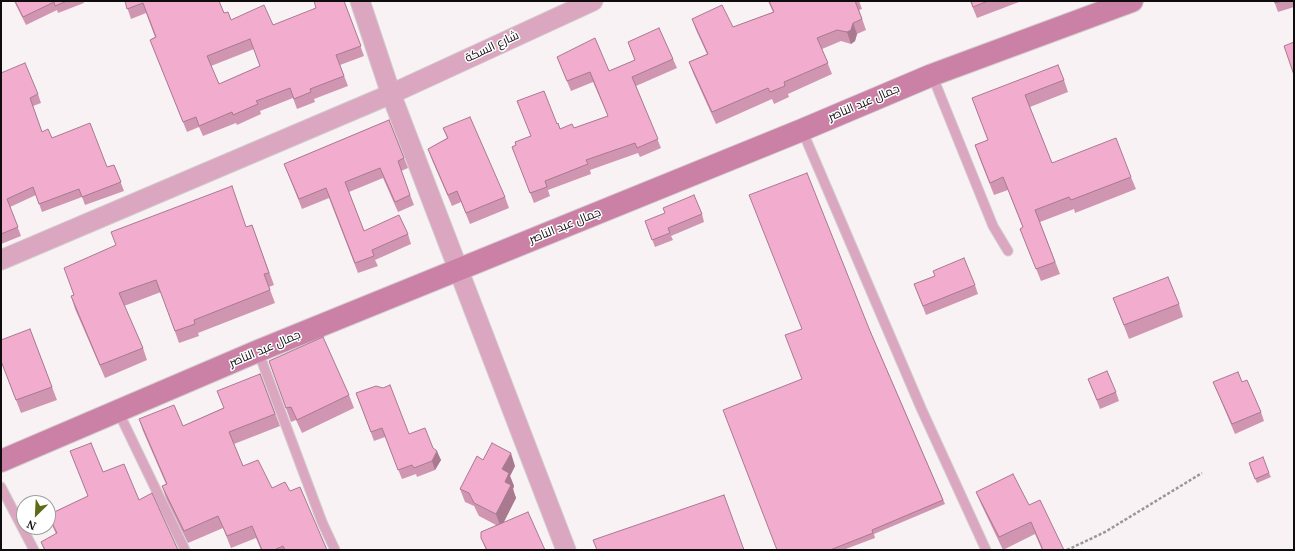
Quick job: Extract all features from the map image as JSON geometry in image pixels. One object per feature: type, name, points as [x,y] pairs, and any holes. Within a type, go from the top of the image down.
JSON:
[{"type":"main road","name":"جمال عبد الناصر","points":[[1,461],[258,351],[802,130],[932,75],[1132,1]]},
{"type":"street","points":[[360,1],[390,94],[457,270],[506,391],[566,550]]},
{"type":"street","name":"شارع السكة","points":[[1,260],[390,94],[593,1]]},
{"type":"lane","points":[[932,75],[993,226],[1008,251]]},
{"type":"lane","points":[[802,130],[920,408],[986,550]]},
{"type":"lane","points":[[258,351],[322,522],[335,550]]},
{"type":"lane","points":[[118,411],[185,550]]},
{"type":"lane","points":[[1,487],[34,550]]},
{"type":"path","points":[[1067,550],[1105,532],[1202,473]]},
{"type":"building","points":[[15,1],[67,1],[55,6],[54,2],[23,17]]},
{"type":"building","points":[[125,1],[219,1],[224,13],[228,12],[231,20],[264,5],[273,25],[316,8],[314,1],[344,1],[361,46],[336,55],[344,76],[310,89],[311,92],[294,99],[290,88],[256,101],[258,104],[233,115],[232,112],[199,126],[196,117],[183,122],[150,40],[156,37],[143,3],[127,9]],"holes":[[[250,39],[260,66],[219,84],[207,56]]]},
{"type":"building","points":[[769,1],[855,1],[862,19],[853,23],[851,30],[847,32],[837,30],[817,38],[828,63],[784,82],[785,86],[770,92],[768,88],[712,112],[689,62],[708,54],[692,19],[722,5],[733,27],[774,12]]},
{"type":"building","points":[[971,1],[988,1],[973,7]]},
{"type":"building","points":[[659,28],[673,59],[632,77],[658,139],[637,148],[635,143],[586,160],[588,164],[545,181],[547,187],[530,193],[512,147],[516,145],[515,142],[531,136],[517,101],[544,91],[560,129],[572,124],[574,128],[608,116],[590,72],[567,81],[557,57],[595,38],[609,71],[635,60],[628,42]]},
{"type":"building","points":[[1294,42],[1294,75],[1284,46]]},
{"type":"building","points":[[25,63],[38,94],[30,98],[42,132],[48,129],[52,138],[90,123],[107,167],[114,165],[121,182],[82,197],[79,189],[39,204],[33,187],[7,199],[18,227],[1,234],[1,73]]},
{"type":"building","points":[[1058,65],[1064,80],[1025,95],[1052,163],[1116,138],[1131,177],[1071,200],[1069,197],[1035,210],[1055,262],[1036,269],[1020,229],[1023,227],[1003,177],[990,183],[975,145],[988,140],[972,98]]},
{"type":"building","points":[[470,117],[505,197],[466,213],[457,191],[448,195],[428,149],[448,138],[443,128]]},
{"type":"building","points":[[389,120],[404,158],[398,161],[410,195],[395,202],[380,168],[345,182],[364,231],[399,215],[408,234],[372,250],[374,256],[355,263],[326,188],[299,199],[284,164]]},
{"type":"building","points":[[807,173],[870,331],[943,500],[872,530],[873,533],[830,550],[777,550],[723,410],[802,379],[785,335],[802,329],[749,195]]},
{"type":"building","points":[[232,186],[246,227],[252,225],[269,273],[264,274],[270,290],[194,320],[195,324],[175,331],[156,280],[119,293],[143,348],[100,365],[71,296],[74,295],[64,268],[116,245],[111,232]]},
{"type":"building","points":[[694,195],[702,214],[668,228],[670,233],[652,240],[645,221],[665,213],[663,208]]},
{"type":"building","points":[[964,258],[975,285],[923,306],[914,284],[935,276],[933,271]]},
{"type":"building","points":[[1168,277],[1179,304],[1124,325],[1113,298]]},
{"type":"building","points":[[30,329],[52,387],[16,400],[1,361],[1,340]]},
{"type":"building","points":[[323,337],[349,395],[297,420],[291,407],[286,408],[269,361]]},
{"type":"building","points":[[1107,371],[1116,392],[1097,400],[1088,379]]},
{"type":"building","points":[[1238,372],[1242,382],[1247,380],[1261,412],[1232,424],[1213,382]]},
{"type":"building","points":[[260,374],[275,414],[229,432],[243,466],[258,460],[272,488],[285,482],[290,491],[300,487],[327,550],[285,550],[283,546],[274,550],[262,550],[252,526],[227,536],[218,516],[184,531],[162,486],[167,484],[139,419],[174,405],[183,426],[224,408],[217,391]]},
{"type":"building","points":[[390,385],[409,434],[425,428],[433,448],[437,451],[432,461],[414,468],[412,465],[398,470],[382,428],[371,432],[356,393],[376,386],[383,388]]},
{"type":"building","points":[[91,443],[103,472],[124,464],[139,500],[152,493],[178,550],[45,550],[41,542],[56,535],[57,533],[56,511],[88,496],[70,451]]},
{"type":"building","points":[[492,443],[511,453],[502,469],[509,473],[505,482],[511,485],[496,514],[474,503],[469,493],[460,489],[477,456],[483,460]]},
{"type":"building","points":[[1263,457],[1269,473],[1255,479],[1249,463]]},
{"type":"building","points":[[1013,474],[1029,505],[1040,500],[1064,550],[1043,550],[1031,522],[999,537],[976,492]]},
{"type":"building","points":[[724,495],[744,550],[597,550],[593,540]]},
{"type":"building","points":[[528,512],[545,550],[487,550],[481,538],[481,532]]}]
